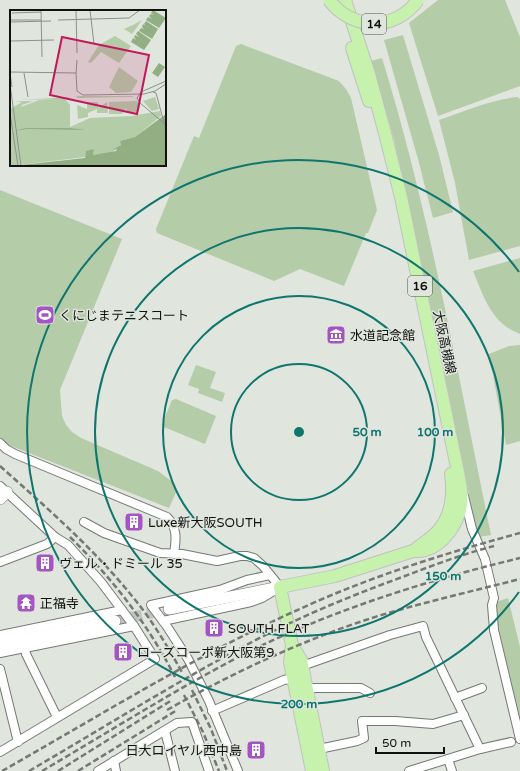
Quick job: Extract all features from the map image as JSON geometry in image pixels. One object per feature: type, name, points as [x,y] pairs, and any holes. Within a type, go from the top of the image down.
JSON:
[{"type":"main road","name":"14","points":[[329,0],[347,17],[360,22],[374,24],[396,19],[406,13],[418,0]]},
{"type":"main road","name":"大阪高槻線","points":[[336,0],[370,104],[380,140],[453,486],[452,504],[443,524],[436,533],[413,551]]},
{"type":"main road","name":"大阪高槻線","points":[[280,587],[335,576],[413,551],[425,550],[442,539],[450,530],[456,519],[462,498],[394,167],[369,74],[345,0]]},
{"type":"main road","points":[[280,587],[292,645],[290,662],[312,771]]},
{"type":"main road","points":[[292,645],[301,660],[323,771]]},
{"type":"street","points":[[0,443],[6,449],[15,454],[167,517],[172,522],[175,530],[174,554]]},
{"type":"street","points":[[459,478],[472,529],[485,559],[494,598],[492,605],[494,630],[520,739]]},
{"type":"street","points":[[0,752],[155,659],[134,626],[101,582],[68,545],[55,537],[2,492]]},
{"type":"street","points":[[84,522],[104,533],[160,553],[182,554],[217,561],[247,556],[254,558],[280,587]]},
{"type":"street","points":[[0,562],[47,544],[55,537]]},
{"type":"street","points":[[238,771],[209,701],[188,659],[151,605],[220,590],[246,580],[270,575]]},
{"type":"street","points":[[169,609],[280,587]]},
{"type":"street","points":[[163,621],[251,602],[262,598],[280,587]]},
{"type":"street","points":[[0,635],[122,610]]},
{"type":"street","points":[[0,644],[114,621]]},
{"type":"street","points":[[0,653],[134,626]]},
{"type":"street","points":[[302,666],[390,634],[423,626],[426,637],[480,749]]},
{"type":"street","points":[[25,648],[26,654],[57,717]]},
{"type":"street","points":[[0,669],[18,742]]},
{"type":"street","points":[[212,711],[284,680],[293,678]]},
{"type":"street","points":[[307,688],[361,688],[370,693]]},
{"type":"street","points":[[455,698],[482,688]]},
{"type":"street","points":[[319,749],[357,741],[364,738],[362,721],[395,721],[433,724],[464,716]]},
{"type":"street","points":[[98,771],[177,723],[192,722],[209,771]]},
{"type":"street","points":[[165,731],[175,771]]},
{"type":"street","points":[[408,771],[480,749],[511,742]]},
{"type":"street","points":[[448,759],[452,771]]},
{"type":"street","points":[[114,761],[116,771]]},
{"type":"green space","points":[[438,0],[505,0],[520,37],[520,86],[438,116],[409,23]]},
{"type":"green space","points":[[403,35],[439,155],[453,212],[433,218],[384,40]]},
{"type":"green space","points":[[241,44],[339,81],[351,98],[377,210],[344,286],[300,269],[274,281],[157,233],[156,229],[194,136],[199,138],[236,46]]},
{"type":"green space","points":[[382,58],[415,176],[429,235],[491,535],[478,537],[394,139],[371,61]]},
{"type":"green space","points":[[517,97],[520,99],[520,246],[469,260],[455,183],[439,120],[487,103]]},
{"type":"green space","name":"くにじまテニスコート","points":[[0,190],[122,239],[60,390],[62,416],[66,425],[72,432],[81,438],[158,471],[174,483],[177,490],[169,508],[6,444],[0,439]]},
{"type":"green space","points":[[520,258],[520,334],[510,329],[495,316],[485,299],[473,271]]},
{"type":"green space","points":[[520,345],[520,441],[506,445],[489,354],[509,346]]},
{"type":"green space","points":[[196,365],[216,372],[210,388],[225,393],[222,402],[198,393],[199,389],[188,385]]},
{"type":"green space","points":[[176,399],[216,416],[205,444],[162,425],[172,400]]},
{"type":"green space","points":[[508,598],[520,647],[520,725],[498,625],[496,602]]},
{"type":"tunnel","points":[[115,621],[169,609]]},
{"type":"railway","points":[[0,466],[69,528],[117,578],[153,624],[183,674]]},
{"type":"railway","points":[[2,771],[187,665],[263,626],[328,596],[382,575],[520,533]]},
{"type":"railway","points":[[70,537],[115,585],[128,602],[153,639],[175,677]]},
{"type":"railway","points":[[29,771],[196,673],[289,623],[327,606],[386,583],[449,560],[494,546]]},
{"type":"railway","points":[[42,771],[200,678],[254,649],[286,634],[385,596],[520,558]]},
{"type":"railway","points":[[167,710],[270,657],[324,635],[378,616],[520,579]]},
{"type":"railway","points":[[192,690],[211,729],[227,771]]},
{"type":"railway","points":[[184,695],[203,732],[219,771]]},
{"type":"railway","points":[[58,771],[172,700]]},
{"type":"railway","points":[[78,771],[177,710]]},
{"type":"place","name":"くにじまテニスコート","points":[[45,315]]},
{"type":"place","name":"水道記念館","points":[[336,335]]},
{"type":"place","name":"Luxe新大阪SOUTH","points":[[134,522]]},
{"type":"place","name":"ヴェル・ドミール 35","points":[[45,563]]},
{"type":"place","name":"正福寺","points":[[26,603]]},
{"type":"place","name":"SOUTH FLAT","points":[[214,628]]},
{"type":"place","name":"ローズコーポ新大阪第9","points":[[123,652]]},
{"type":"place","name":"日大ロイヤル西中島","points":[[256,750]]}]
